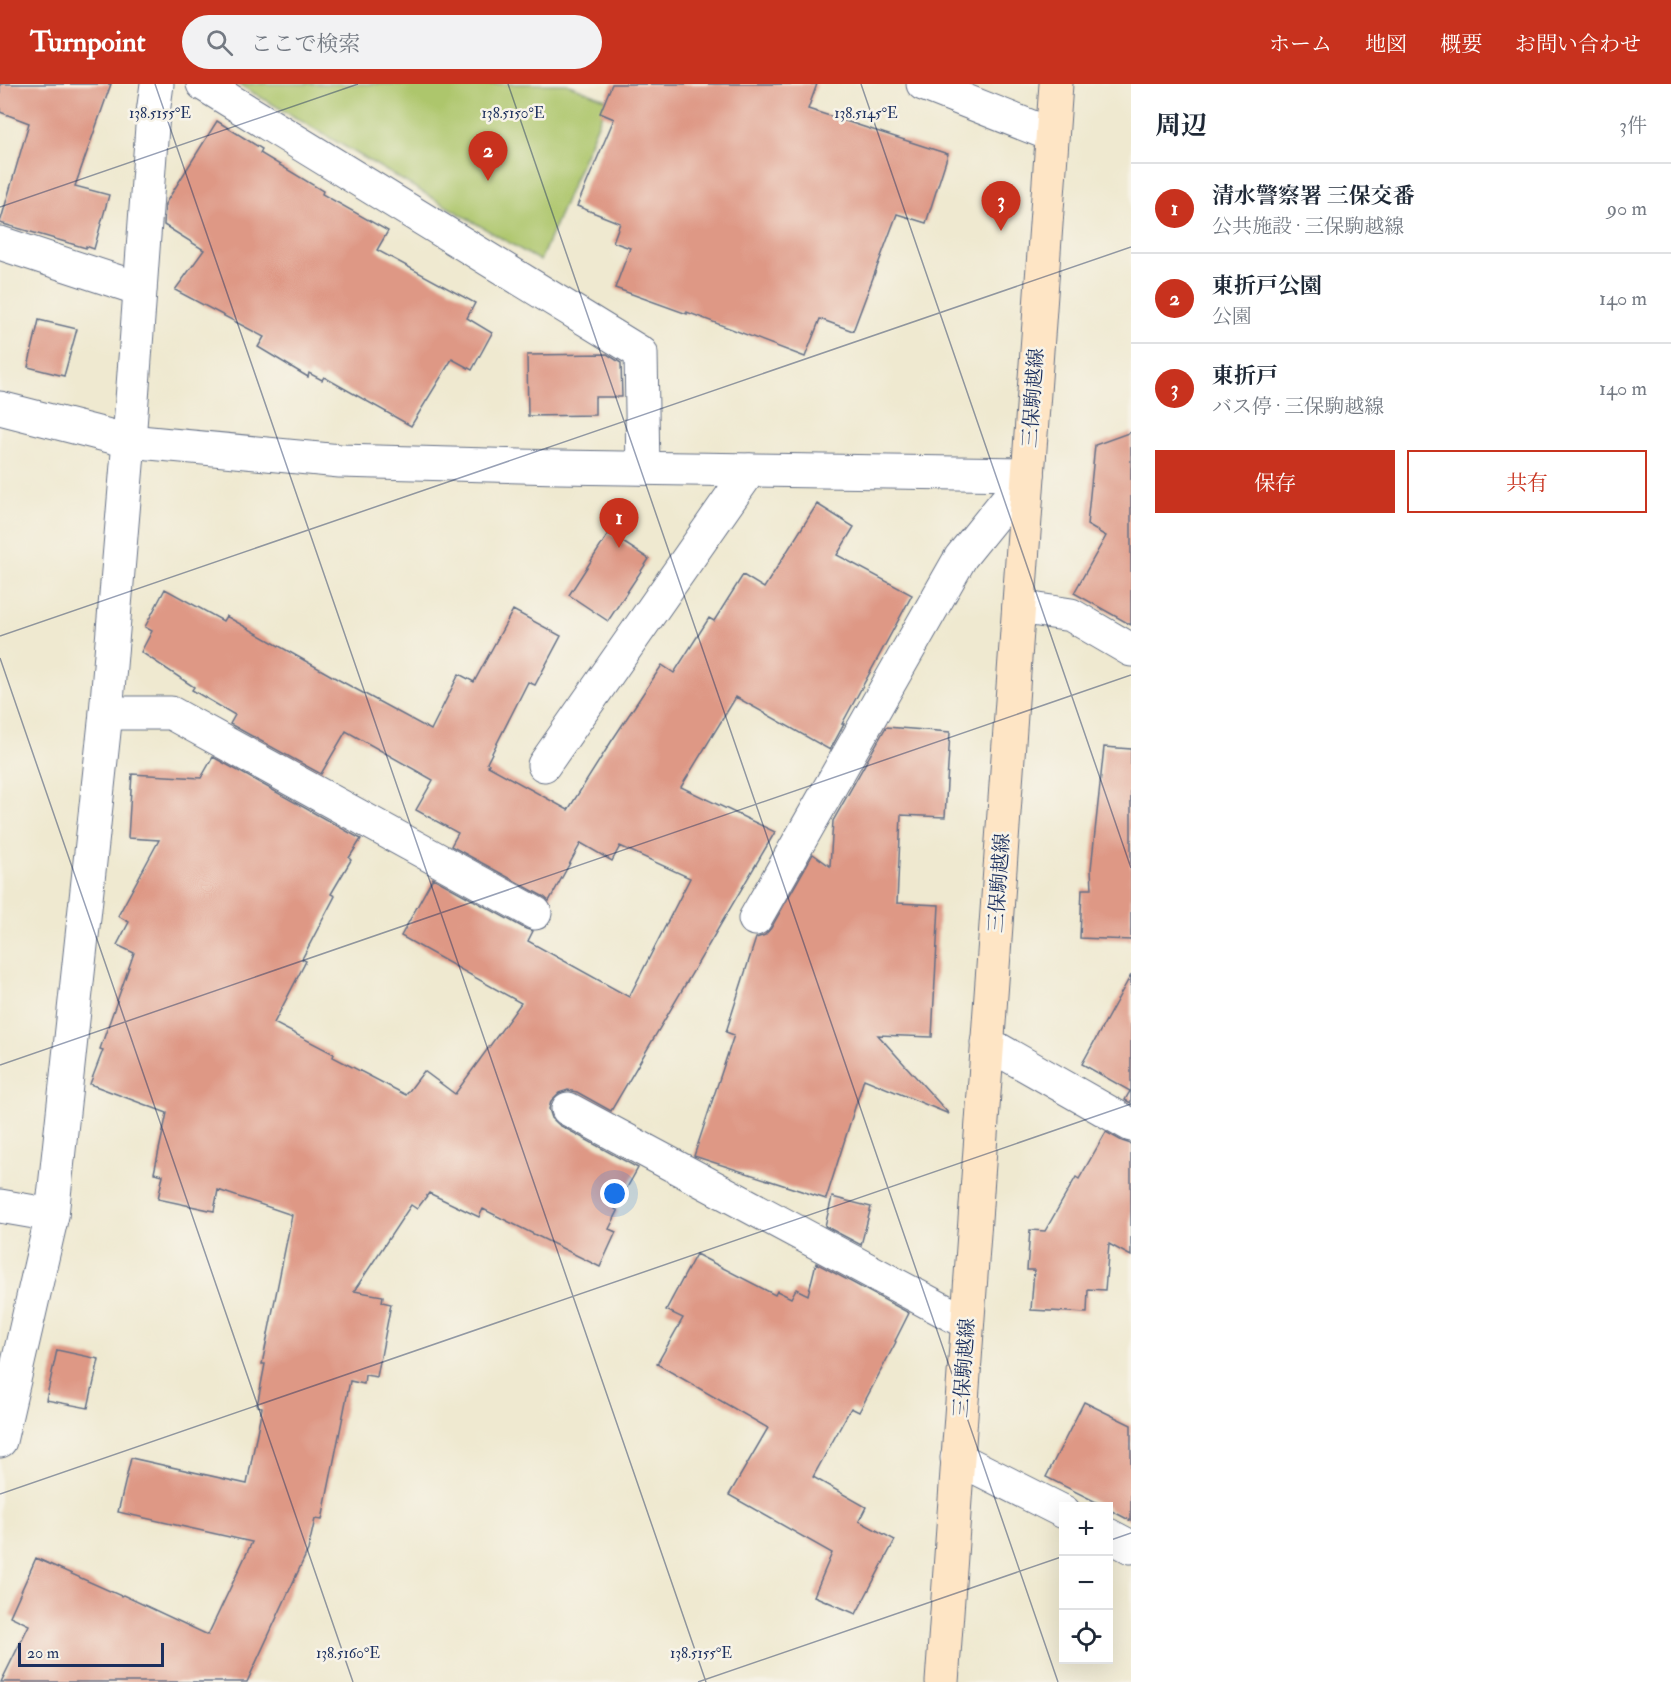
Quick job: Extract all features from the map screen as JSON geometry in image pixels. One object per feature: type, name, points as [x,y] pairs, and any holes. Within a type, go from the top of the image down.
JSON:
[{"type":"main road","name":"三保駒越線","points":[[942,1682],[1056,84]]},
{"type":"street","points":[[0,1441],[52,1215],[106,713],[157,84]]},
{"type":"street","points":[[203,84],[641,354],[643,468]]},
{"type":"street","points":[[923,84],[1052,135]]},
{"type":"street","points":[[0,243],[140,289]]},
{"type":"street","points":[[0,408],[129,441],[340,461],[1028,474]]},
{"type":"street","points":[[544,765],[750,470]]},
{"type":"street","points":[[755,919],[961,557],[1028,474]]},
{"type":"street","points":[[1019,607],[1071,615],[1131,650]]},
{"type":"street","points":[[106,713],[171,714],[535,913]]},
{"type":"street","points":[[987,1043],[1131,1125]]},
{"type":"street","points":[[568,1109],[967,1323]]},
{"type":"street","points":[[0,1206],[52,1215]]},
{"type":"street","points":[[957,1458],[1059,1509]]},
{"type":"street","points":[[1113,1538],[1131,1547]]},
{"type":"green space","points":[[238,84],[567,84],[608,100],[540,261]]},
{"type":"building","points":[[0,84],[111,84],[75,186],[109,195],[94,249],[0,223],[29,123],[0,112]]},
{"type":"building","points":[[612,84],[817,84],[808,109],[948,154],[926,223],[897,214],[853,331],[820,319],[805,357],[687,312],[687,314],[615,288],[630,248],[613,242],[620,223],[577,206],[614,119],[600,113]]},
{"type":"building","points":[[217,121],[262,149],[260,153],[323,191],[322,194],[388,231],[377,250],[475,303],[467,318],[492,333],[472,370],[452,359],[411,426],[324,377],[322,380],[309,373],[308,377],[258,347],[264,337],[175,290],[204,250],[164,225],[165,204]]},
{"type":"building","points":[[39,320],[77,329],[64,376],[28,367]]},
{"type":"building","points":[[607,354],[621,363],[622,397],[595,397],[595,415],[528,416],[527,355]]},
{"type":"building","points":[[1131,432],[1131,625],[1074,593],[1106,536],[1087,525],[1095,445]]},
{"type":"building","points":[[817,504],[854,527],[837,555],[912,595],[830,750],[736,697],[681,787],[775,832],[611,1111],[577,1092],[568,1090],[559,1093],[551,1101],[549,1109],[552,1118],[559,1125],[638,1168],[615,1209],[618,1211],[609,1229],[616,1232],[600,1267],[483,1209],[479,1217],[429,1193],[417,1209],[411,1205],[354,1291],[383,1296],[382,1302],[391,1304],[377,1377],[365,1375],[364,1384],[350,1381],[322,1520],[315,1519],[308,1550],[247,1682],[1,1682],[29,1625],[10,1616],[36,1558],[208,1635],[252,1542],[118,1512],[131,1458],[247,1484],[262,1407],[257,1406],[265,1364],[262,1364],[292,1215],[218,1190],[214,1211],[158,1199],[163,1175],[154,1173],[167,1113],[90,1084],[134,953],[117,945],[129,922],[118,916],[159,840],[128,838],[132,774],[201,778],[213,757],[361,839],[331,894],[335,896],[302,959],[306,961],[274,1023],[406,1095],[424,1071],[455,1094],[521,1003],[401,936],[433,878],[533,931],[528,941],[629,997],[690,878],[620,846],[612,861],[581,843],[549,901],[451,846],[458,833],[416,810],[433,780],[346,731],[321,774],[230,724],[235,715],[192,690],[194,687],[141,652],[152,631],[145,627],[165,589],[223,621],[226,616],[431,730],[459,674],[474,682],[513,610],[561,636],[535,685],[528,682],[487,763],[488,766],[568,810],[662,665],[674,673],[709,618],[714,621],[743,575],[764,588]]},
{"type":"building","points":[[609,533],[649,559],[608,621],[569,595]]},
{"type":"building","points":[[886,727],[950,732],[945,817],[901,815],[897,903],[939,905],[932,1037],[878,1035],[949,1114],[864,1079],[826,1199],[694,1156],[734,1035],[726,1032],[756,938],[765,935],[771,928],[813,854],[830,866],[833,821]]},
{"type":"building","points":[[1104,747],[1131,749],[1131,940],[1080,938],[1082,889],[1092,889],[1091,869]]},
{"type":"building","points":[[1131,975],[1131,1103],[1125,1100],[1130,1091],[1082,1064]]},
{"type":"building","points":[[1106,1132],[1131,1144],[1131,1256],[1109,1244],[1105,1290],[1088,1289],[1087,1313],[1031,1310],[1034,1270],[1027,1270],[1030,1230],[1045,1231],[1076,1177],[1079,1179]]},
{"type":"building","points":[[832,1197],[871,1207],[861,1245],[825,1226]]},
{"type":"building","points":[[696,1254],[775,1295],[777,1291],[791,1298],[796,1289],[808,1295],[816,1263],[909,1313],[859,1412],[851,1408],[813,1477],[866,1507],[859,1521],[895,1540],[856,1614],[814,1596],[832,1553],[729,1495],[768,1428],[657,1364],[683,1318],[666,1310]]},
{"type":"building","points":[[57,1350],[99,1359],[88,1408],[46,1400]]},
{"type":"building","points":[[1084,1402],[1131,1425],[1131,1521],[1113,1512],[1113,1502],[1096,1502],[1046,1477]]},
{"type":"place","name":"東折戸公園","points":[[488,181]]},
{"type":"place","name":"東折戸","points":[[1001,231]]},
{"type":"place","name":"清水警察署 三保交番","points":[[619,548]]}]
